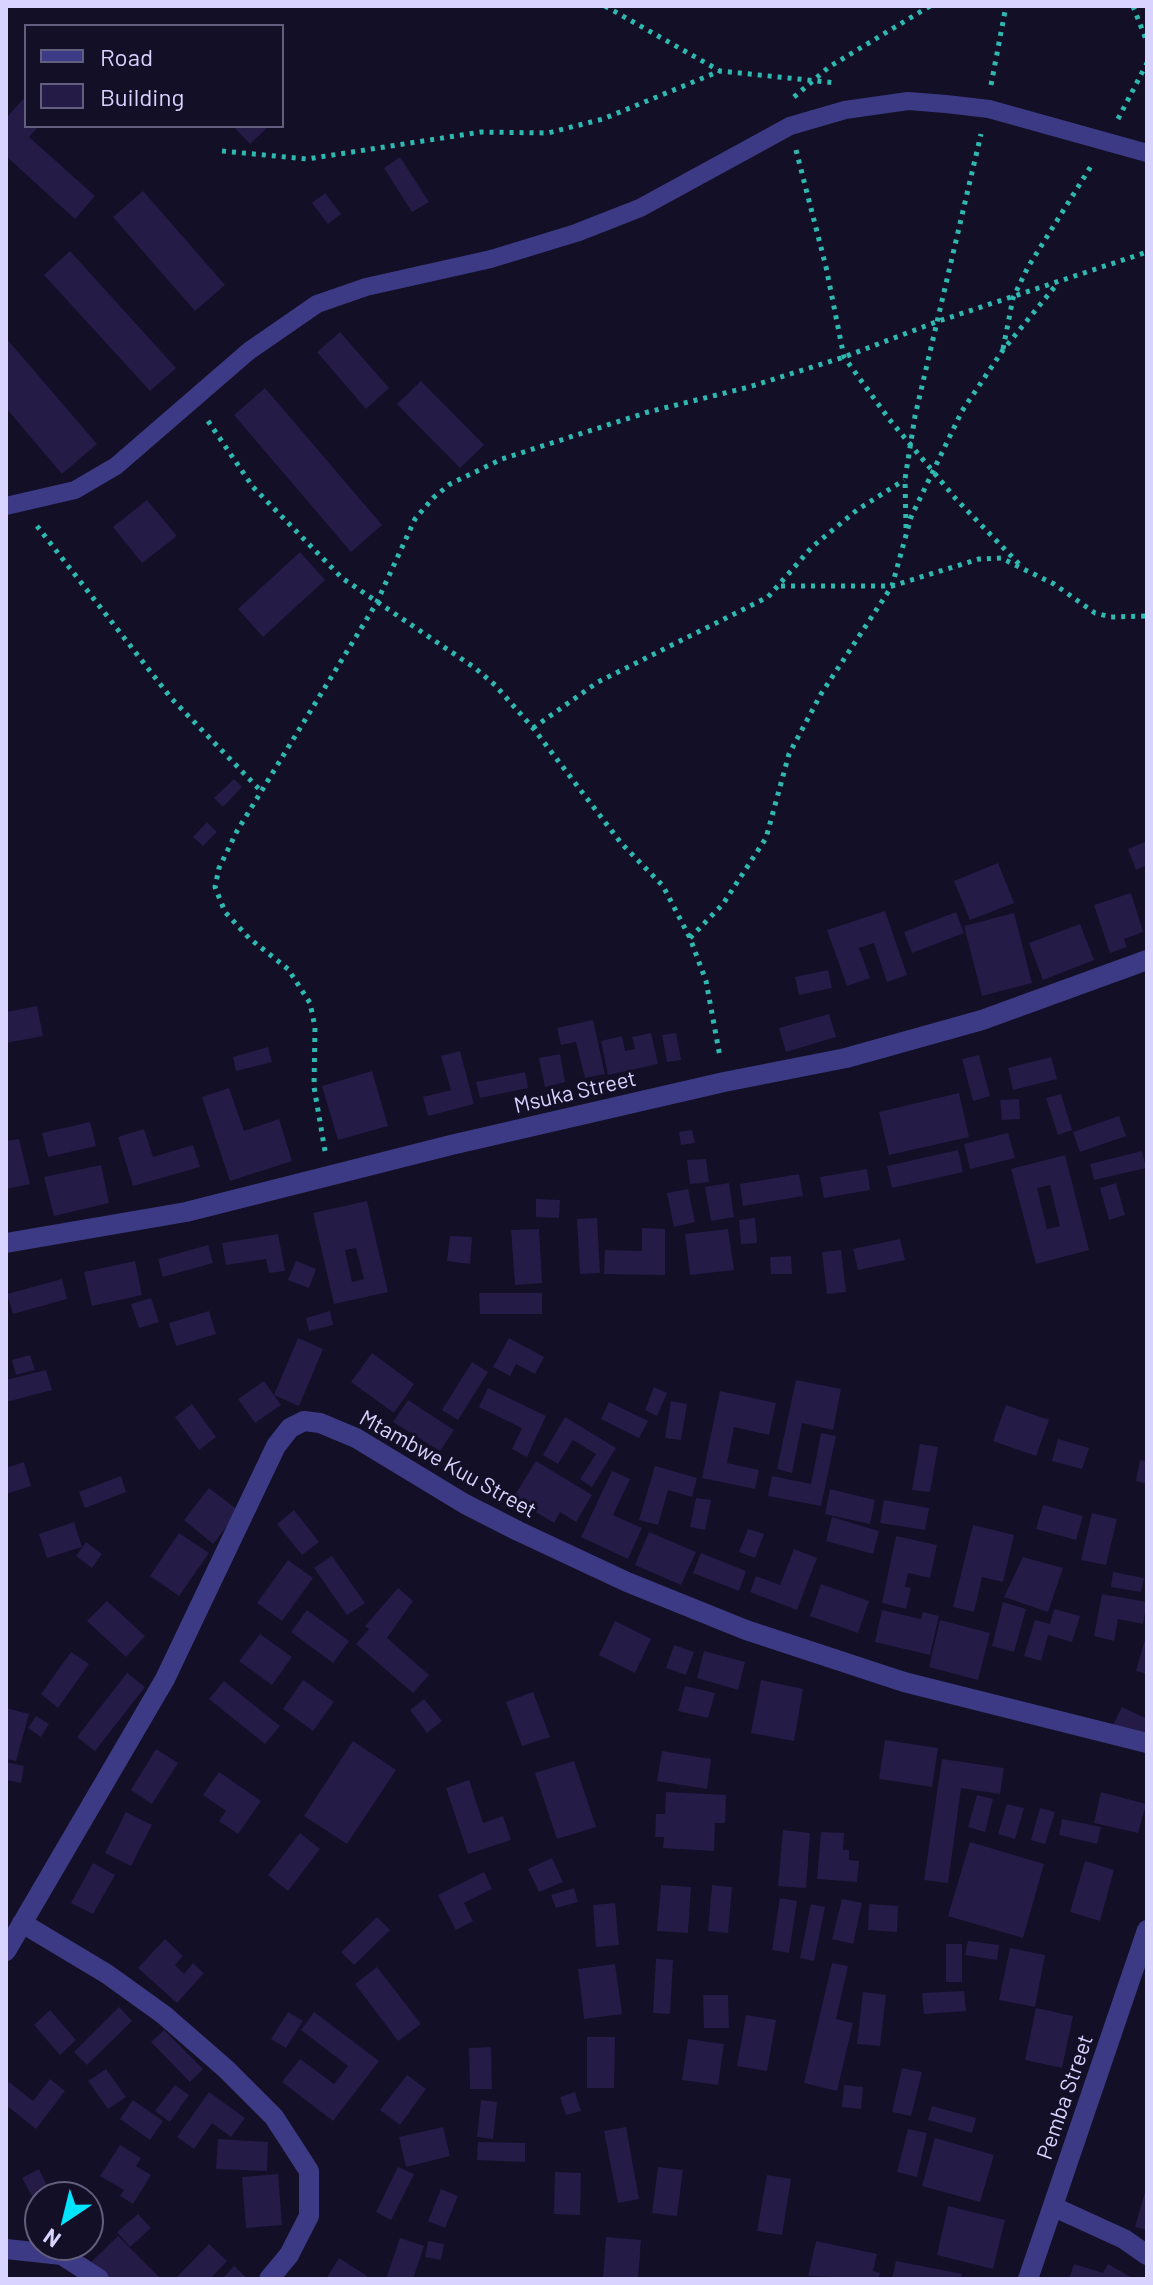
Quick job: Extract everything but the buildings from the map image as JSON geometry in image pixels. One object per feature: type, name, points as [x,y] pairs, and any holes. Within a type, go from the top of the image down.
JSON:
[{"type":"street","name":"Msuka Street","points":[[6,1243],[186,1212],[724,1082],[846,1058],[982,1020],[1147,960]]},
{"type":"street","name":"Mtambwe Kuu Street","points":[[6,1951],[165,1679],[276,1446],[290,1428],[304,1421],[320,1423],[356,1438],[465,1504],[518,1531],[627,1582],[746,1630],[904,1682],[1147,1743]]},
{"type":"street","points":[[22,1923],[107,1974],[164,2015],[226,2069],[274,2117],[309,2171],[309,2216],[289,2255],[269,2279]]},
{"type":"street","name":"Pemba Street","points":[[1028,2279],[1147,1930]]},
{"type":"street","points":[[1054,2207],[1124,2239],[1147,2255]]},
{"type":"street","points":[[6,2249],[62,2255],[99,2279]]},
{"type":"lane","points":[[13,505],[75,490],[116,466],[191,398],[270,335],[317,304],[366,287],[491,259],[576,233],[640,208],[790,126],[845,110],[908,101],[989,109],[1147,153]]},
{"type":"path","points":[[605,6],[720,71],[841,83]]},
{"type":"path","points":[[810,80],[930,6]]},
{"type":"path","points":[[906,533],[905,479],[910,444],[972,163],[989,109],[995,50],[1006,6]]},
{"type":"path","points":[[1133,6],[1147,42]]},
{"type":"path","points":[[1003,350],[1013,298],[1028,267],[1105,141],[1147,63]]},
{"type":"path","points":[[222,151],[307,159],[481,132],[548,133],[603,119],[720,71]]},
{"type":"path","points":[[790,126],[826,267],[844,357],[934,473],[1020,565],[1095,613],[1111,617],[1147,616]]},
{"type":"path","points":[[331,1175],[314,1087],[315,1027],[310,1003],[288,969],[249,938],[225,912],[215,887],[219,868],[261,791],[376,604],[415,519],[450,484],[502,459],[648,412],[749,387],[844,357],[936,322],[1147,252]]},
{"type":"path","points":[[690,938],[723,904],[766,838],[781,775],[802,725],[892,586],[906,533],[962,411],[1003,350],[1058,282]]},
{"type":"path","points":[[191,398],[253,487],[333,569],[376,604],[475,668],[533,728],[621,843],[663,886],[690,938],[706,981],[724,1082]]},
{"type":"path","points":[[533,728],[598,682],[747,609],[780,586],[812,547],[857,510],[905,479]]},
{"type":"path","points":[[13,505],[171,698],[261,791]]},
{"type":"path","points":[[780,586],[892,586],[991,557],[1020,565]]}]
